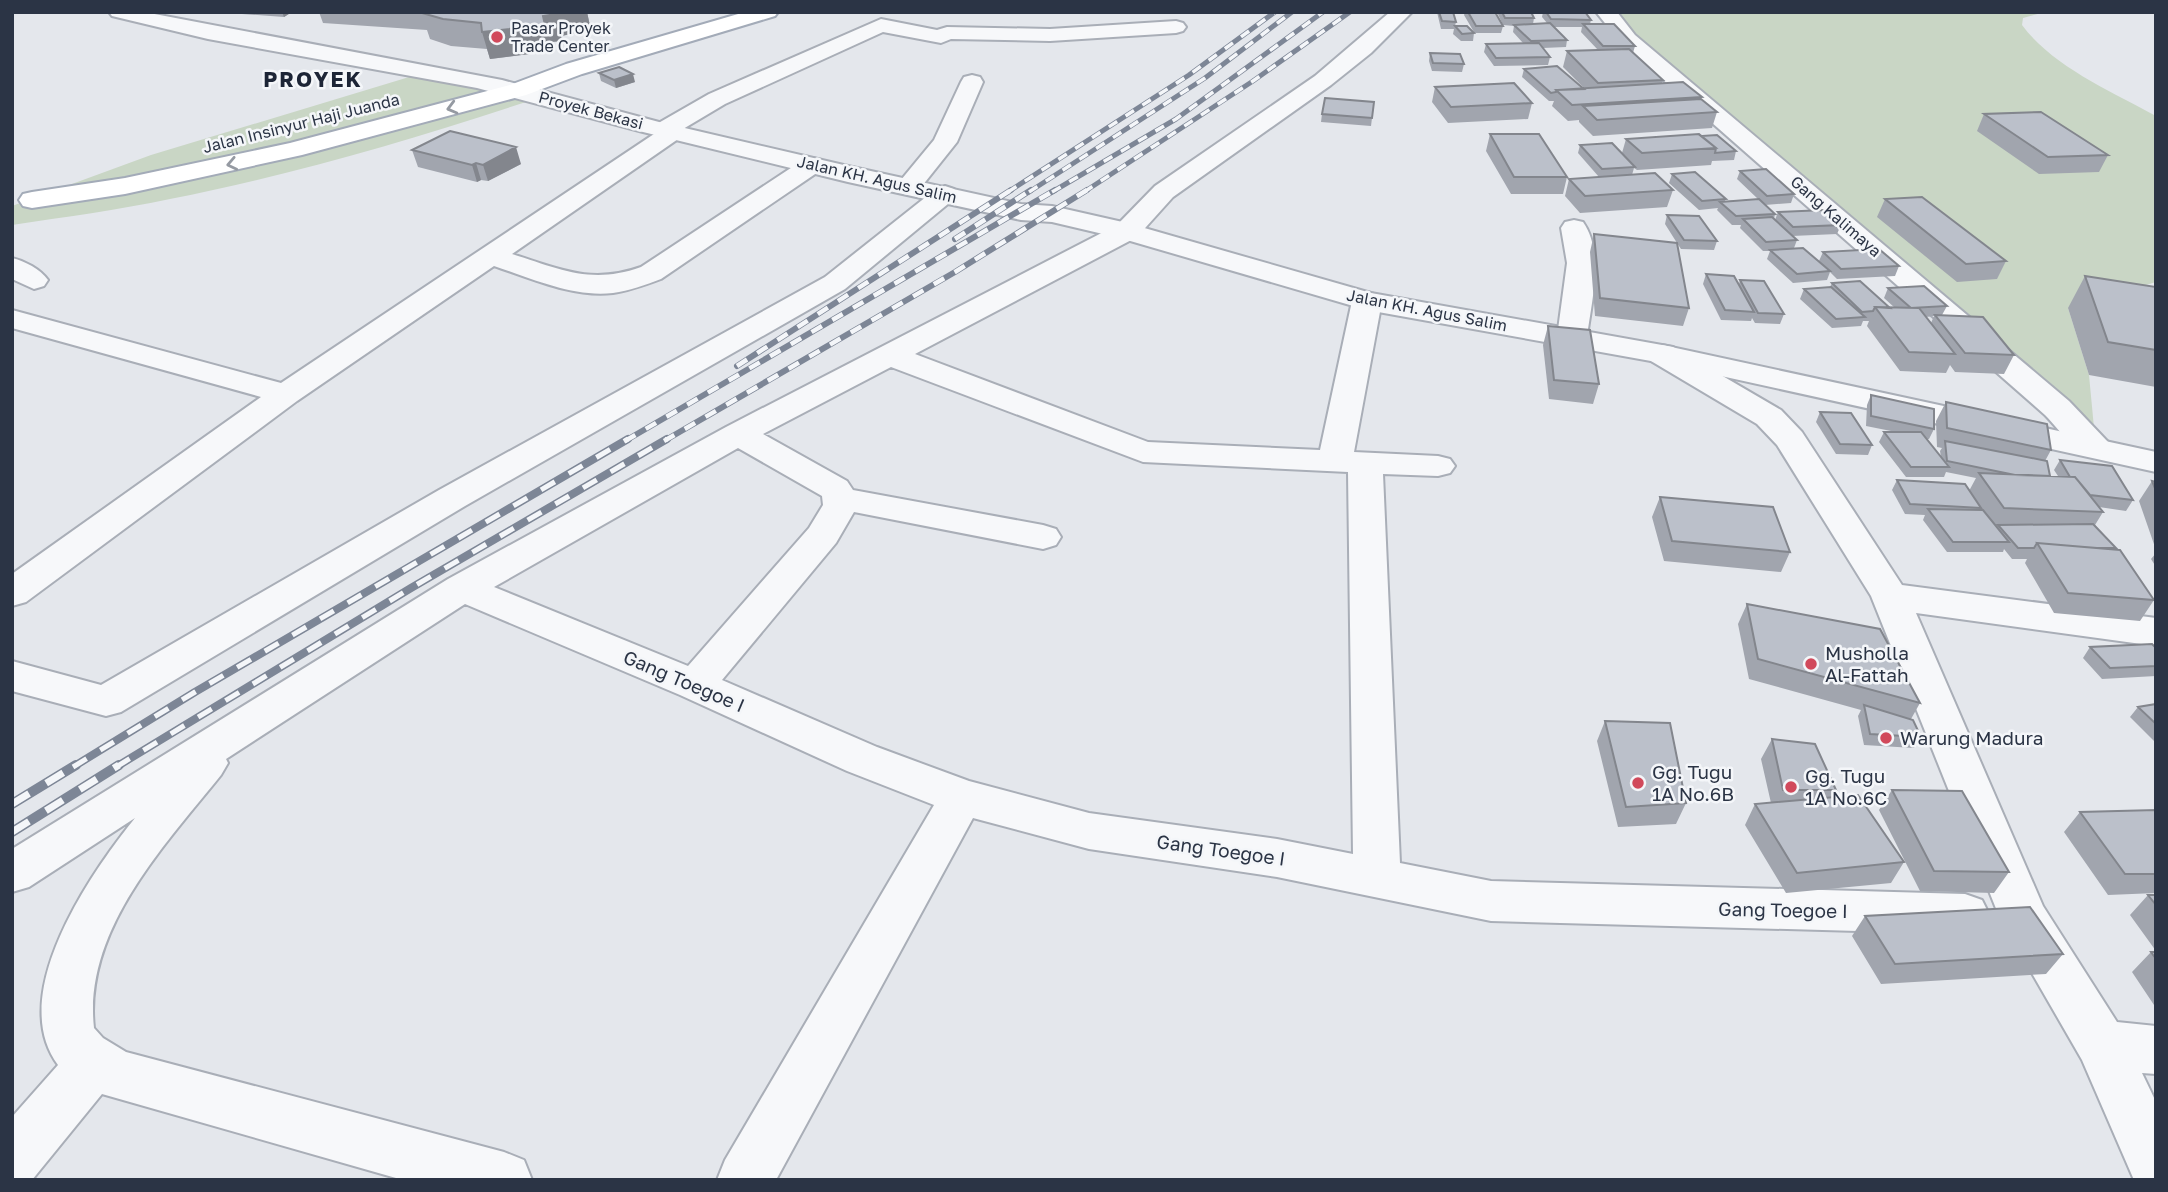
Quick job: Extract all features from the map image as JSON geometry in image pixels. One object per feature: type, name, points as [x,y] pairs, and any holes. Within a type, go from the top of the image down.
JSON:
[{"type":"main road","name":"Jalan Insinyur Haji Juanda","points":[[22,203],[125,186],[293,150],[518,90],[574,69],[768,12]]},
{"type":"main road","name":"Jalan Insinyur Haji Juanda","points":[[366,107],[475,80],[574,69]]},
{"type":"main road","name":"Jalan Insinyur Haji Juanda","points":[[22,203],[122,167],[244,137]]},
{"type":"street","name":"Proyek Bekasi","points":[[119,12],[240,39],[475,80],[668,131]]},
{"type":"street","points":[[12,593],[286,394],[717,99],[881,25],[941,37],[982,12]]},
{"type":"street","points":[[12,873],[462,588],[738,434],[1127,231],[1168,188],[1303,96],[1353,57],[1402,12]]},
{"type":"street","name":"Gang Kalimaya","points":[[1606,12],[1628,39],[2047,399],[2096,449]]},
{"type":"street","points":[[947,33],[1050,35],[1175,27]]},
{"type":"street","points":[[909,186],[945,142],[972,82]]},
{"type":"street","name":"Jalan KH. Agus Salim","points":[[668,131],[945,194],[1127,231],[1367,301],[1662,354],[1775,399]]},
{"type":"street","points":[[491,256],[579,282],[607,286],[632,281],[651,273],[813,165]]},
{"type":"street","points":[[12,676],[106,701],[452,498],[835,283],[945,194]]},
{"type":"street","points":[[1572,337],[1581,263],[1574,228]]},
{"type":"street","points":[[12,266],[34,280],[12,290]]},
{"type":"street","points":[[1367,301],[1350,462],[1377,880]]},
{"type":"street","points":[[12,319],[286,394]]},
{"type":"street","points":[[889,355],[1143,452],[1438,466]]},
{"type":"street","points":[[2156,462],[2096,449],[1775,399],[1790,439],[1891,596],[2023,916],[2102,1045],[2156,1165]]},
{"type":"street","points":[[695,685],[823,535],[839,511],[841,499],[835,489],[738,434]]},
{"type":"street","points":[[841,499],[1043,537]]},
{"type":"street","name":"Gang Toegoe I","points":[[462,588],[695,685],[862,759],[962,797],[1089,831],[1277,858],[1491,901],[2023,916]]},
{"type":"street","points":[[1891,596],[2156,632]]},
{"type":"street","points":[[227,738],[134,851],[83,939],[68,986],[67,1022],[74,1046],[94,1062],[116,1074],[504,1180]]},
{"type":"street","points":[[745,1180],[962,797]]},
{"type":"street","points":[[2102,1045],[2156,1050]]},
{"type":"street","points":[[12,1160],[94,1062]]},
{"type":"green space","points":[[1606,12],[2045,12],[2023,18],[2022,25],[2035,40],[2084,77],[2156,116],[2156,282],[2068,308],[2089,375],[2096,449]]},
{"type":"green space","points":[[429,71],[544,96],[405,140],[265,178],[150,203],[12,225],[12,206],[151,155]]},
{"type":"building","points":[[423,12],[556,14],[543,16],[545,25],[482,32],[481,23],[443,19]]},
{"type":"building","points":[[1439,12],[1453,12],[1456,22],[1442,21]]},
{"type":"building","points":[[1468,12],[1495,12],[1503,26],[1476,26]]},
{"type":"building","points":[[1502,12],[1531,12],[1534,18],[1505,18]]},
{"type":"building","points":[[1546,12],[1585,12],[1591,20],[1551,19]]},
{"type":"building","points":[[1550,23],[1567,40],[1531,41],[1514,25]]},
{"type":"building","points":[[1583,24],[1614,24],[1635,46],[1603,46]]},
{"type":"building","points":[[1455,26],[1467,26],[1474,33],[1462,34]]},
{"type":"building","points":[[1539,43],[1550,57],[1496,58],[1486,44]]},
{"type":"building","points":[[1629,49],[1663,80],[1598,83],[1567,51]]},
{"type":"building","points":[[1430,53],[1460,54],[1464,64],[1433,63]]},
{"type":"building","points":[[1557,66],[1584,89],[1556,90],[1551,93],[1524,69]]},
{"type":"building","points":[[619,67],[633,74],[614,80],[599,73]]},
{"type":"building","points":[[1683,82],[1702,97],[1572,105],[1556,90]]},
{"type":"building","points":[[1514,83],[1532,103],[1451,107],[1435,87]]},
{"type":"building","points":[[1325,98],[1374,102],[1372,118],[1322,114]]},
{"type":"building","points":[[1701,99],[1717,112],[1597,120],[1583,106]]},
{"type":"building","points":[[2041,112],[2108,155],[2048,157],[1984,114]]},
{"type":"building","points":[[450,131],[516,147],[483,165],[472,165],[412,150]]},
{"type":"building","points":[[1490,134],[1539,134],[1567,177],[1514,177]]},
{"type":"building","points":[[1699,134],[1716,148],[1642,153],[1626,139]]},
{"type":"building","points":[[1717,135],[1736,151],[1715,153],[1716,148],[1701,136]]},
{"type":"building","points":[[1612,143],[1635,167],[1602,169],[1580,145]]},
{"type":"building","points":[[1766,169],[1794,194],[1767,196],[1740,171]]},
{"type":"building","points":[[1695,172],[1726,199],[1702,201],[1672,174]]},
{"type":"building","points":[[1655,173],[1673,190],[1585,196],[1569,179]]},
{"type":"building","points":[[1922,197],[2006,261],[1966,264],[1885,199]]},
{"type":"building","points":[[1759,199],[1775,214],[1736,216],[1720,202]]},
{"type":"building","points":[[1825,210],[1841,225],[1793,227],[1778,212]]},
{"type":"building","points":[[1667,215],[1699,216],[1717,241],[1684,240]]},
{"type":"building","points":[[1772,217],[1797,240],[1766,242],[1743,219]]},
{"type":"building","points":[[1594,234],[1677,243],[1689,308],[1600,298]]},
{"type":"building","points":[[1803,248],[1830,271],[1797,274],[1770,250]]},
{"type":"building","points":[[1879,249],[1899,266],[1841,269],[1823,252]]},
{"type":"building","points":[[1706,274],[1734,276],[1754,312],[1725,310]]},
{"type":"building","points":[[2085,276],[2156,287],[2156,350],[2108,342]]},
{"type":"building","points":[[1740,280],[1764,281],[1784,314],[1758,313]]},
{"type":"building","points":[[1860,281],[1890,308],[1875,307],[1873,311],[1862,312],[1832,283]]},
{"type":"building","points":[[1924,286],[1947,306],[1911,308],[1888,288]]},
{"type":"building","points":[[1831,287],[1865,317],[1836,319],[1804,289]]},
{"type":"building","points":[[1875,307],[1919,308],[1955,354],[1909,352]]},
{"type":"building","points":[[1935,315],[1983,317],[2014,355],[1965,353]]},
{"type":"building","points":[[1548,326],[1590,330],[1599,384],[1554,380]]},
{"type":"building","points":[[1871,395],[1934,409],[1934,429],[1871,416]]},
{"type":"building","points":[[1946,402],[2047,424],[2051,450],[1947,428]]},
{"type":"building","points":[[1820,412],[1851,413],[1872,445],[1840,444]]},
{"type":"building","points":[[1884,432],[1921,432],[1949,467],[1911,467]]},
{"type":"building","points":[[1945,441],[2047,461],[2050,476],[2015,475],[1947,461]]},
{"type":"building","points":[[2060,460],[2112,466],[2133,500],[2090,495],[2075,477],[2070,477]]},
{"type":"building","points":[[1979,473],[2075,477],[2103,512],[2004,508]]},
{"type":"building","points":[[1897,480],[1965,484],[1981,508],[1910,504]]},
{"type":"building","points":[[1660,497],[1773,507],[1790,552],[1672,541]]},
{"type":"building","points":[[1928,509],[1983,510],[2009,542],[1953,542]]},
{"type":"building","points":[[2093,524],[2116,548],[2037,543],[2034,548],[2018,548],[1998,525]]},
{"type":"building","points":[[2037,543],[2120,550],[2154,600],[2068,593]]},
{"type":"building","points":[[1747,604],[1880,629],[1920,703],[1758,659]]},
{"type":"building","points":[[2152,644],[2156,648],[2156,666],[2110,668],[2090,647]]},
{"type":"building","points":[[2156,704],[2156,724],[2138,707]]},
{"type":"building","points":[[1864,705],[1913,720],[1921,737],[1870,734]]},
{"type":"building","points":[[1605,721],[1670,723],[1686,803],[1626,807]]},
{"type":"building","points":[[1772,739],[1815,744],[1836,790],[1783,790]]},
{"type":"building","points":[[1892,790],[1962,791],[2009,872],[1934,871]]},
{"type":"building","points":[[1858,795],[1904,862],[1797,873],[1755,804]]},
{"type":"building","points":[[2156,810],[2156,874],[2125,874],[2080,812]]},
{"type":"building","points":[[2148,895],[2156,895],[2156,905]]},
{"type":"building","points":[[2030,907],[2063,954],[1895,964],[1865,916]]},
{"type":"railway","points":[[1008,192],[1189,75],[1275,12]]},
{"type":"railway","points":[[1029,192],[1205,78],[1292,12]]},
{"type":"railway","points":[[1052,192],[1176,119],[1323,12]]},
{"type":"railway","points":[[1084,192],[1253,81],[1350,12]]},
{"type":"railway","points":[[737,366],[1011,190]]},
{"type":"railway","points":[[955,239],[1031,190]]},
{"type":"railway","points":[[625,441],[1055,190]]},
{"type":"railway","points":[[664,441],[955,272],[1087,190]]},
{"type":"railway","points":[[73,767],[195,692],[628,439]]},
{"type":"railway","points":[[116,767],[411,588],[667,439]]},
{"type":"railway","points":[[12,804],[76,765]]},
{"type":"railway","points":[[12,832],[119,765]]},
{"type":"place","name":"Pasar Proyek Trade Center","points":[[497,37]]},
{"type":"place","name":"Musholla Al-Fattah","points":[[1811,664]]},
{"type":"place","name":"Warung Madura","points":[[1886,738]]},
{"type":"place","name":"Gg. Tugu 1A No.6B","points":[[1638,783]]},
{"type":"place","name":"Gg. Tugu 1A No.6C","points":[[1791,787]]},
{"type":"district","name":"PROYEK","points":[[313,80]]}]
